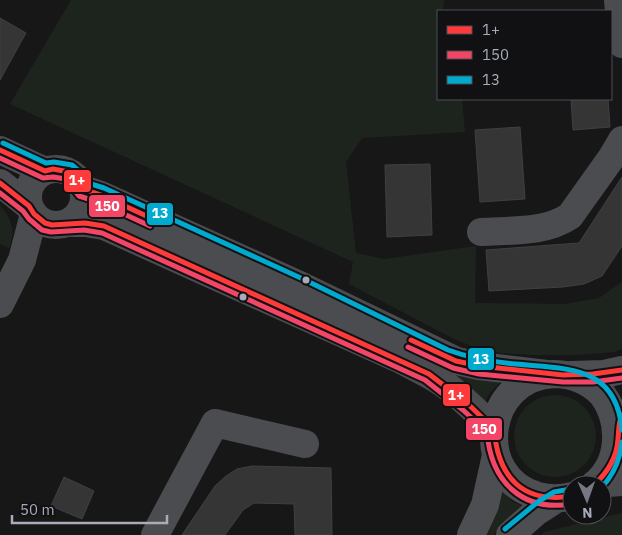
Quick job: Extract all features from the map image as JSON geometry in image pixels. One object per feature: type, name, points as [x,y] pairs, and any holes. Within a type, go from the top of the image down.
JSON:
[{"type":"main road","points":[[562,497],[534,494],[520,487],[508,476],[496,456],[494,447],[495,420],[503,404],[514,389],[530,380],[558,375],[604,374],[622,370]]},
{"type":"main road","points":[[558,375],[586,382],[600,392],[611,406],[620,424],[615,455],[609,468],[603,475]]},
{"type":"main road","points":[[472,535],[485,505],[496,456]]},
{"type":"main road","points":[[510,535],[536,512],[562,499]]},
{"type":"street","points":[[618,0],[622,44]]},
{"type":"street","points":[[481,232],[539,228],[560,222],[570,216],[622,140]]},
{"type":"street","points":[[0,150],[45,171]]},
{"type":"street","points":[[0,304],[22,260],[41,238],[74,219],[82,206],[84,199],[83,189],[76,177],[69,172],[61,169],[45,171],[32,182],[27,198],[31,210],[22,260]]},
{"type":"street","points":[[0,183],[45,223],[85,223],[104,226],[399,359],[444,384],[494,429]]},
{"type":"street","points":[[83,189],[101,195],[304,287],[457,361],[479,366],[558,375]]},
{"type":"street","points":[[155,535],[215,423],[305,444]]},
{"type":"shaded area","points":[[71,0],[444,0],[443,10],[437,10],[437,100],[462,100],[465,132],[362,138],[346,162],[356,253],[384,259],[476,246],[475,303],[565,304],[599,298],[622,282],[622,349],[614,352],[574,355],[535,355],[500,353],[471,346],[349,284],[353,262],[10,104]]},
{"type":"shaded area","points":[[0,205],[12,225],[9,248],[0,244]]},
{"type":"shaded area","points":[[447,367],[504,378],[489,394],[484,404]]},
{"type":"shaded area","points":[[547,395],[563,395],[578,402],[589,413],[596,428],[596,444],[589,459],[578,470],[568,475],[562,475],[562,477],[547,477],[532,470],[521,459],[514,444],[514,428],[521,413],[532,402]]},
{"type":"shaded area","points":[[499,488],[513,502],[523,506],[494,535],[487,535],[484,533]]},
{"type":"shaded area","points":[[622,513],[622,535],[541,535],[544,532],[573,525],[612,525],[612,515]]},
{"type":"building","points":[[0,18],[26,33],[0,80]]},
{"type":"building","points":[[571,100],[608,100],[610,127],[573,130]]},
{"type":"building","points":[[520,127],[525,199],[480,202],[475,130]]},
{"type":"building","points":[[430,164],[432,235],[387,237],[385,165]]},
{"type":"building","points":[[622,177],[622,246],[602,276],[584,284],[563,287],[489,291],[486,250],[579,243]]},
{"type":"building","points":[[252,466],[331,468],[332,535],[295,535],[294,504],[254,503],[243,510],[225,535],[182,535],[215,486],[237,469]]},
{"type":"building","points":[[64,477],[94,491],[82,519],[51,506]]},
{"type":"transit line","name":"13","points":[[3,143],[46,163],[54,162],[72,165],[88,183],[104,188],[303,279],[448,350],[490,361],[553,367],[586,374],[599,382],[610,393],[618,409],[622,430]]},
{"type":"transit line","name":"1+","points":[[0,150],[45,171],[53,169],[69,172],[83,189],[101,195],[153,219]]},
{"type":"transit line","name":"150","points":[[0,158],[43,178],[66,179],[79,196],[98,202],[150,226]]},
{"type":"transit line","name":"1+","points":[[0,183],[29,206],[34,214],[45,223],[52,225],[85,223],[104,226],[429,374],[468,404],[494,429],[496,446],[501,461],[507,473],[516,484],[526,491],[539,496],[562,497]]},
{"type":"transit line","name":"150","points":[[0,193],[23,211],[42,230],[51,232],[84,230],[102,233],[425,380],[487,432],[495,465],[502,479],[512,490],[524,498],[538,503],[562,505]]},
{"type":"transit line","name":"1+","points":[[411,340],[456,361],[480,366],[563,375],[593,374],[622,370]]},
{"type":"transit line","name":"150","points":[[408,347],[453,368],[479,374],[563,382],[593,382],[622,378]]},
{"type":"transit line","name":"1+","points":[[603,475],[613,458],[617,446],[619,424],[622,415]]},
{"type":"transit line","name":"13","points":[[611,475],[620,454],[622,442]]},
{"type":"transit line","name":"13","points":[[505,529],[539,501],[554,492],[562,491]]}]
